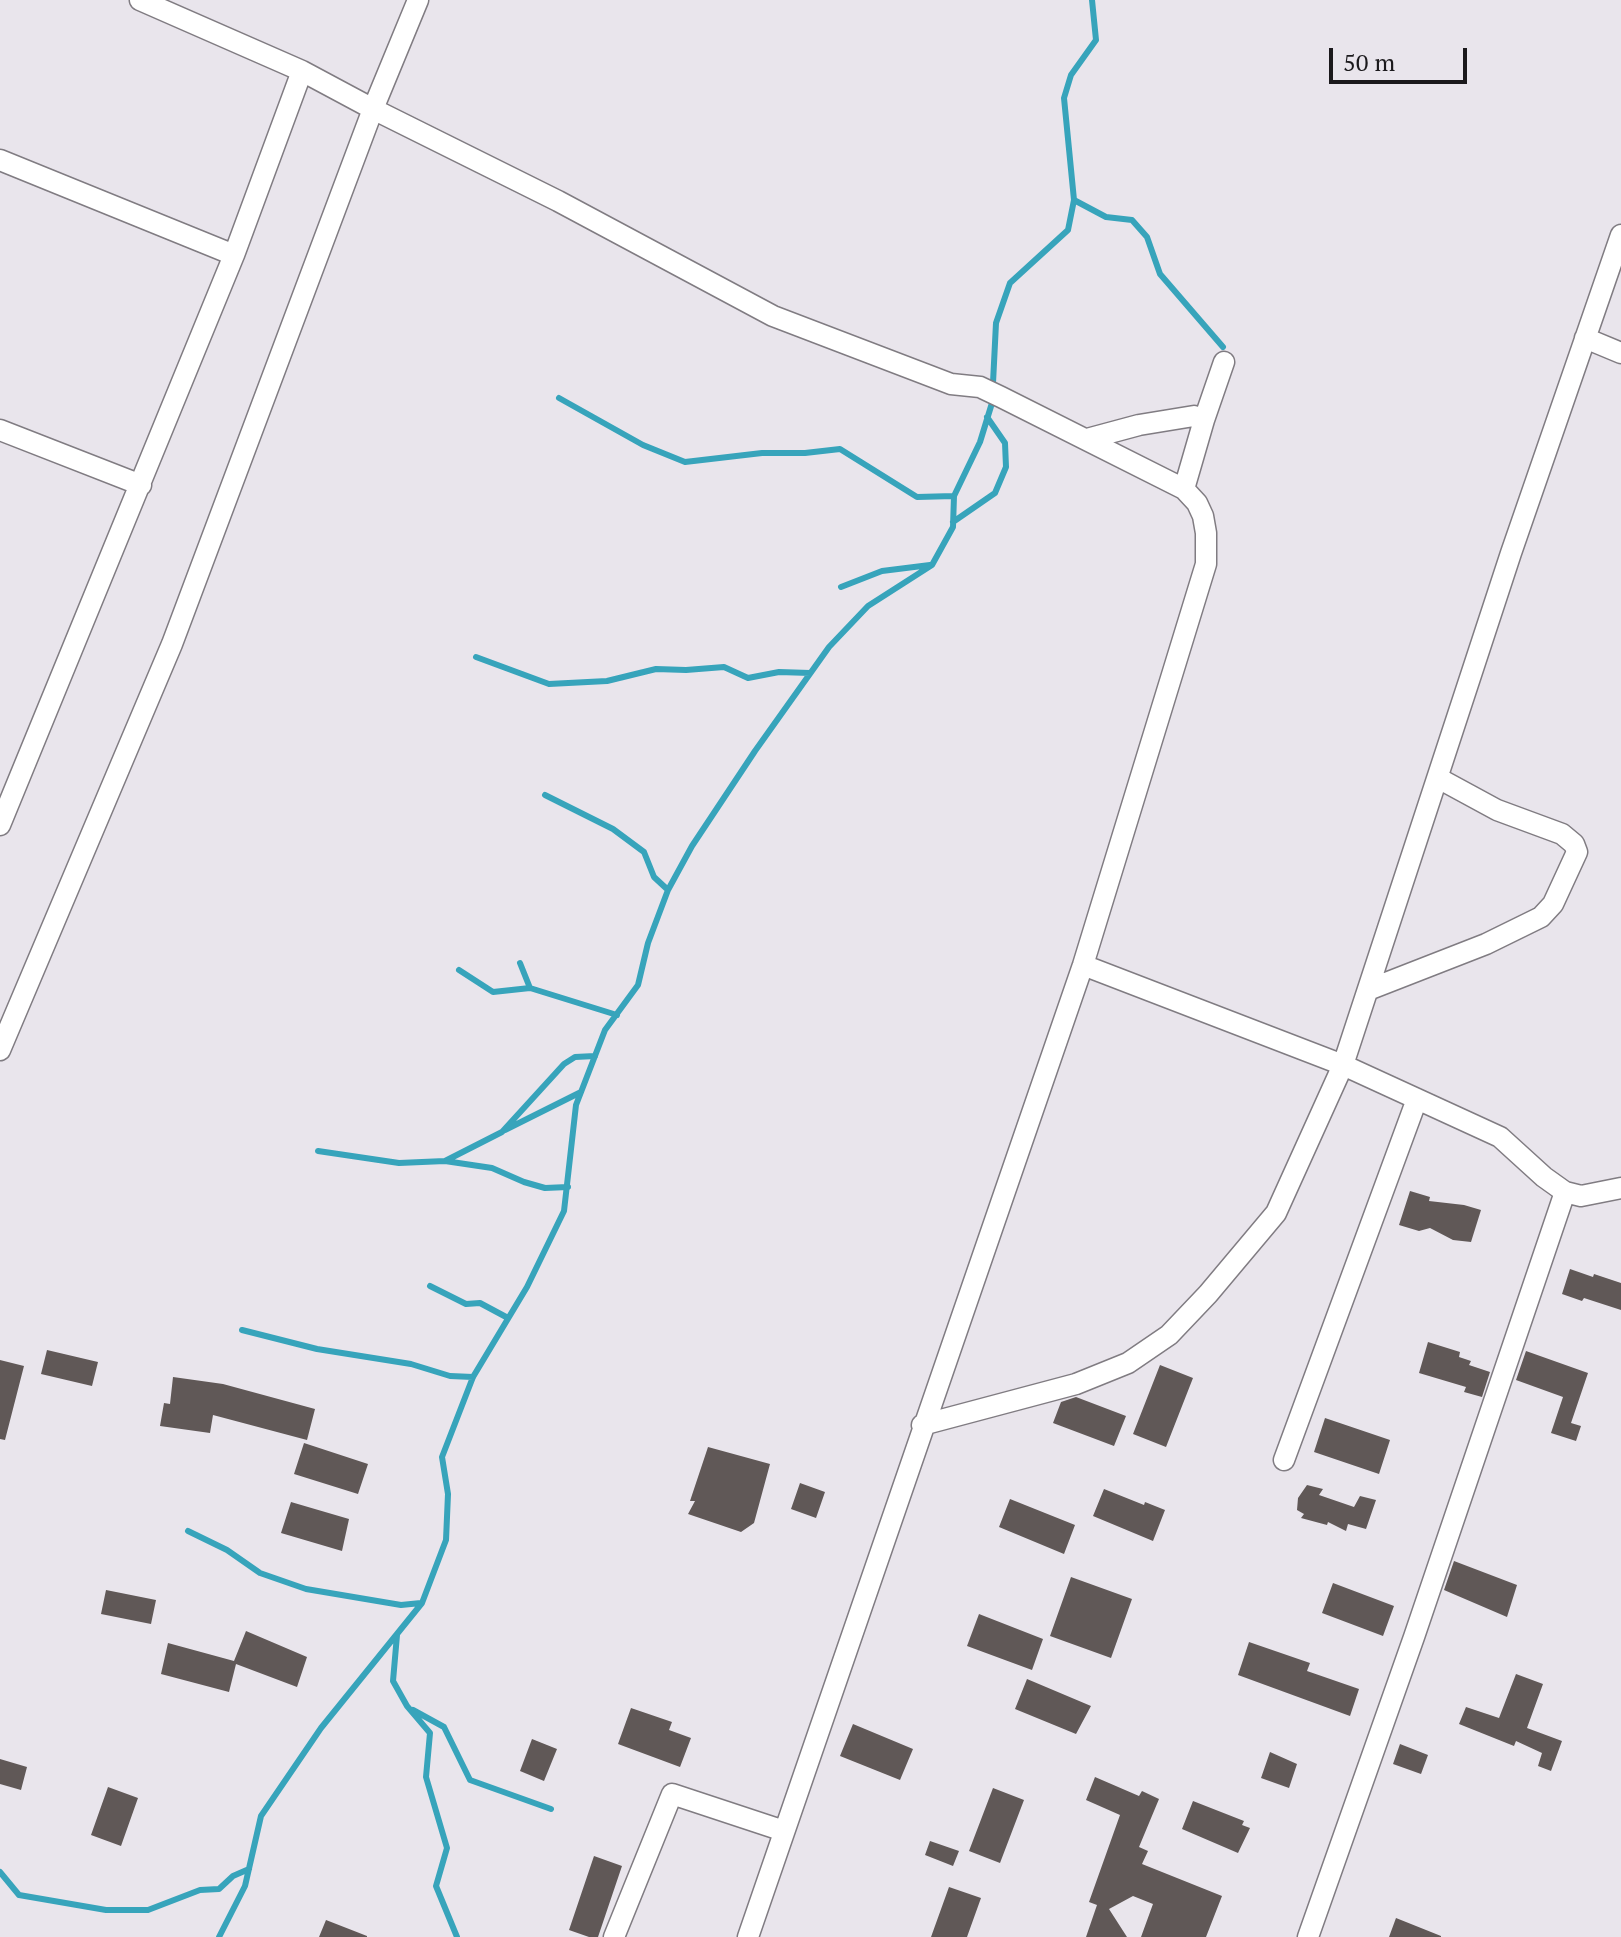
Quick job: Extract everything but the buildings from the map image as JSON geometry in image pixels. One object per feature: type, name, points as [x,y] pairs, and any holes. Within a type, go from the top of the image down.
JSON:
[{"type":"street","points":[[140,0],[302,71],[558,201],[773,316],[951,384],[980,387],[1001,397],[1184,489],[1197,503],[1203,516],[1206,564],[1083,965],[748,1937]]},
{"type":"street","points":[[0,1050],[172,644],[373,109],[418,0]]},
{"type":"street","points":[[0,825],[234,255],[302,71]]},
{"type":"street","points":[[0,160],[234,255]]},
{"type":"street","points":[[922,1425],[1076,1384],[1128,1363],[1169,1335],[1276,1213],[1343,1065],[1511,553],[1621,235]]},
{"type":"street","points":[[1585,338],[1621,353]]},
{"type":"street","points":[[1184,489],[1224,362]]},
{"type":"street","points":[[1087,439],[1139,425],[1194,416],[1204,420]]},
{"type":"street","points":[[0,430],[141,485]]},
{"type":"street","points":[[1368,990],[1486,944],[1541,917],[1553,904],[1577,852],[1574,844],[1562,834],[1497,810],[1438,778]]},
{"type":"street","points":[[1083,965],[1343,1065],[1500,1137],[1565,1192],[1581,1196],[1621,1188]]},
{"type":"street","points":[[1284,1460],[1417,1099]]},
{"type":"street","points":[[1308,1937],[1565,1192]]},
{"type":"street","points":[[614,1937],[676,1785],[784,1831]]},
{"type":"waterway","points":[[219,1937],[245,1886],[261,1816],[321,1728],[422,1603],[446,1540],[448,1494],[442,1457],[473,1377],[527,1287],[564,1211],[576,1105],[605,1030],[638,985],[648,943],[668,890],[692,846],[829,647],[868,606],[932,565],[953,527],[954,496],[980,442],[992,403],[996,323],[1010,283],[1068,230],[1074,200],[1064,98],[1071,75],[1096,40],[1092,0]]},
{"type":"waterway","points":[[1074,200],[1106,217],[1132,220],[1147,237],[1160,274],[1223,347]]},
{"type":"waterway","points":[[559,398],[643,445],[685,462],[762,453],[840,449],[917,497],[954,496]]},
{"type":"waterway","points":[[953,522],[995,493],[1006,467],[1005,443],[987,417]]},
{"type":"waterway","points":[[841,587],[882,571],[930,565]]},
{"type":"waterway","points":[[476,657],[549,684],[607,681],[656,669],[724,667],[748,678],[779,672],[810,673]]},
{"type":"waterway","points":[[545,795],[613,829],[644,852],[654,877],[668,890]]},
{"type":"waterway","points":[[520,963],[530,988],[617,1015]]},
{"type":"waterway","points":[[459,970],[493,992],[530,988]]},
{"type":"waterway","points":[[445,1161],[502,1132],[564,1064],[575,1057],[595,1056]]},
{"type":"waterway","points":[[505,1130],[581,1092]]},
{"type":"waterway","points":[[318,1151],[399,1163],[445,1161],[492,1168],[545,1188],[568,1187]]},
{"type":"waterway","points":[[430,1286],[466,1304],[480,1303],[508,1318]]},
{"type":"waterway","points":[[242,1330],[317,1349],[411,1364],[450,1376],[473,1377]]},
{"type":"waterway","points":[[188,1531],[227,1550],[260,1573],[306,1589],[401,1605],[421,1603]]},
{"type":"waterway","points":[[397,1635],[393,1681],[407,1706],[430,1733],[426,1777],[447,1848],[436,1886],[457,1937]]},
{"type":"waterway","points":[[413,1710],[444,1727],[470,1780],[551,1809]]},
{"type":"waterway","points":[[0,1872],[19,1895],[106,1910],[148,1910],[200,1890],[219,1889],[233,1876],[249,1869]]}]
